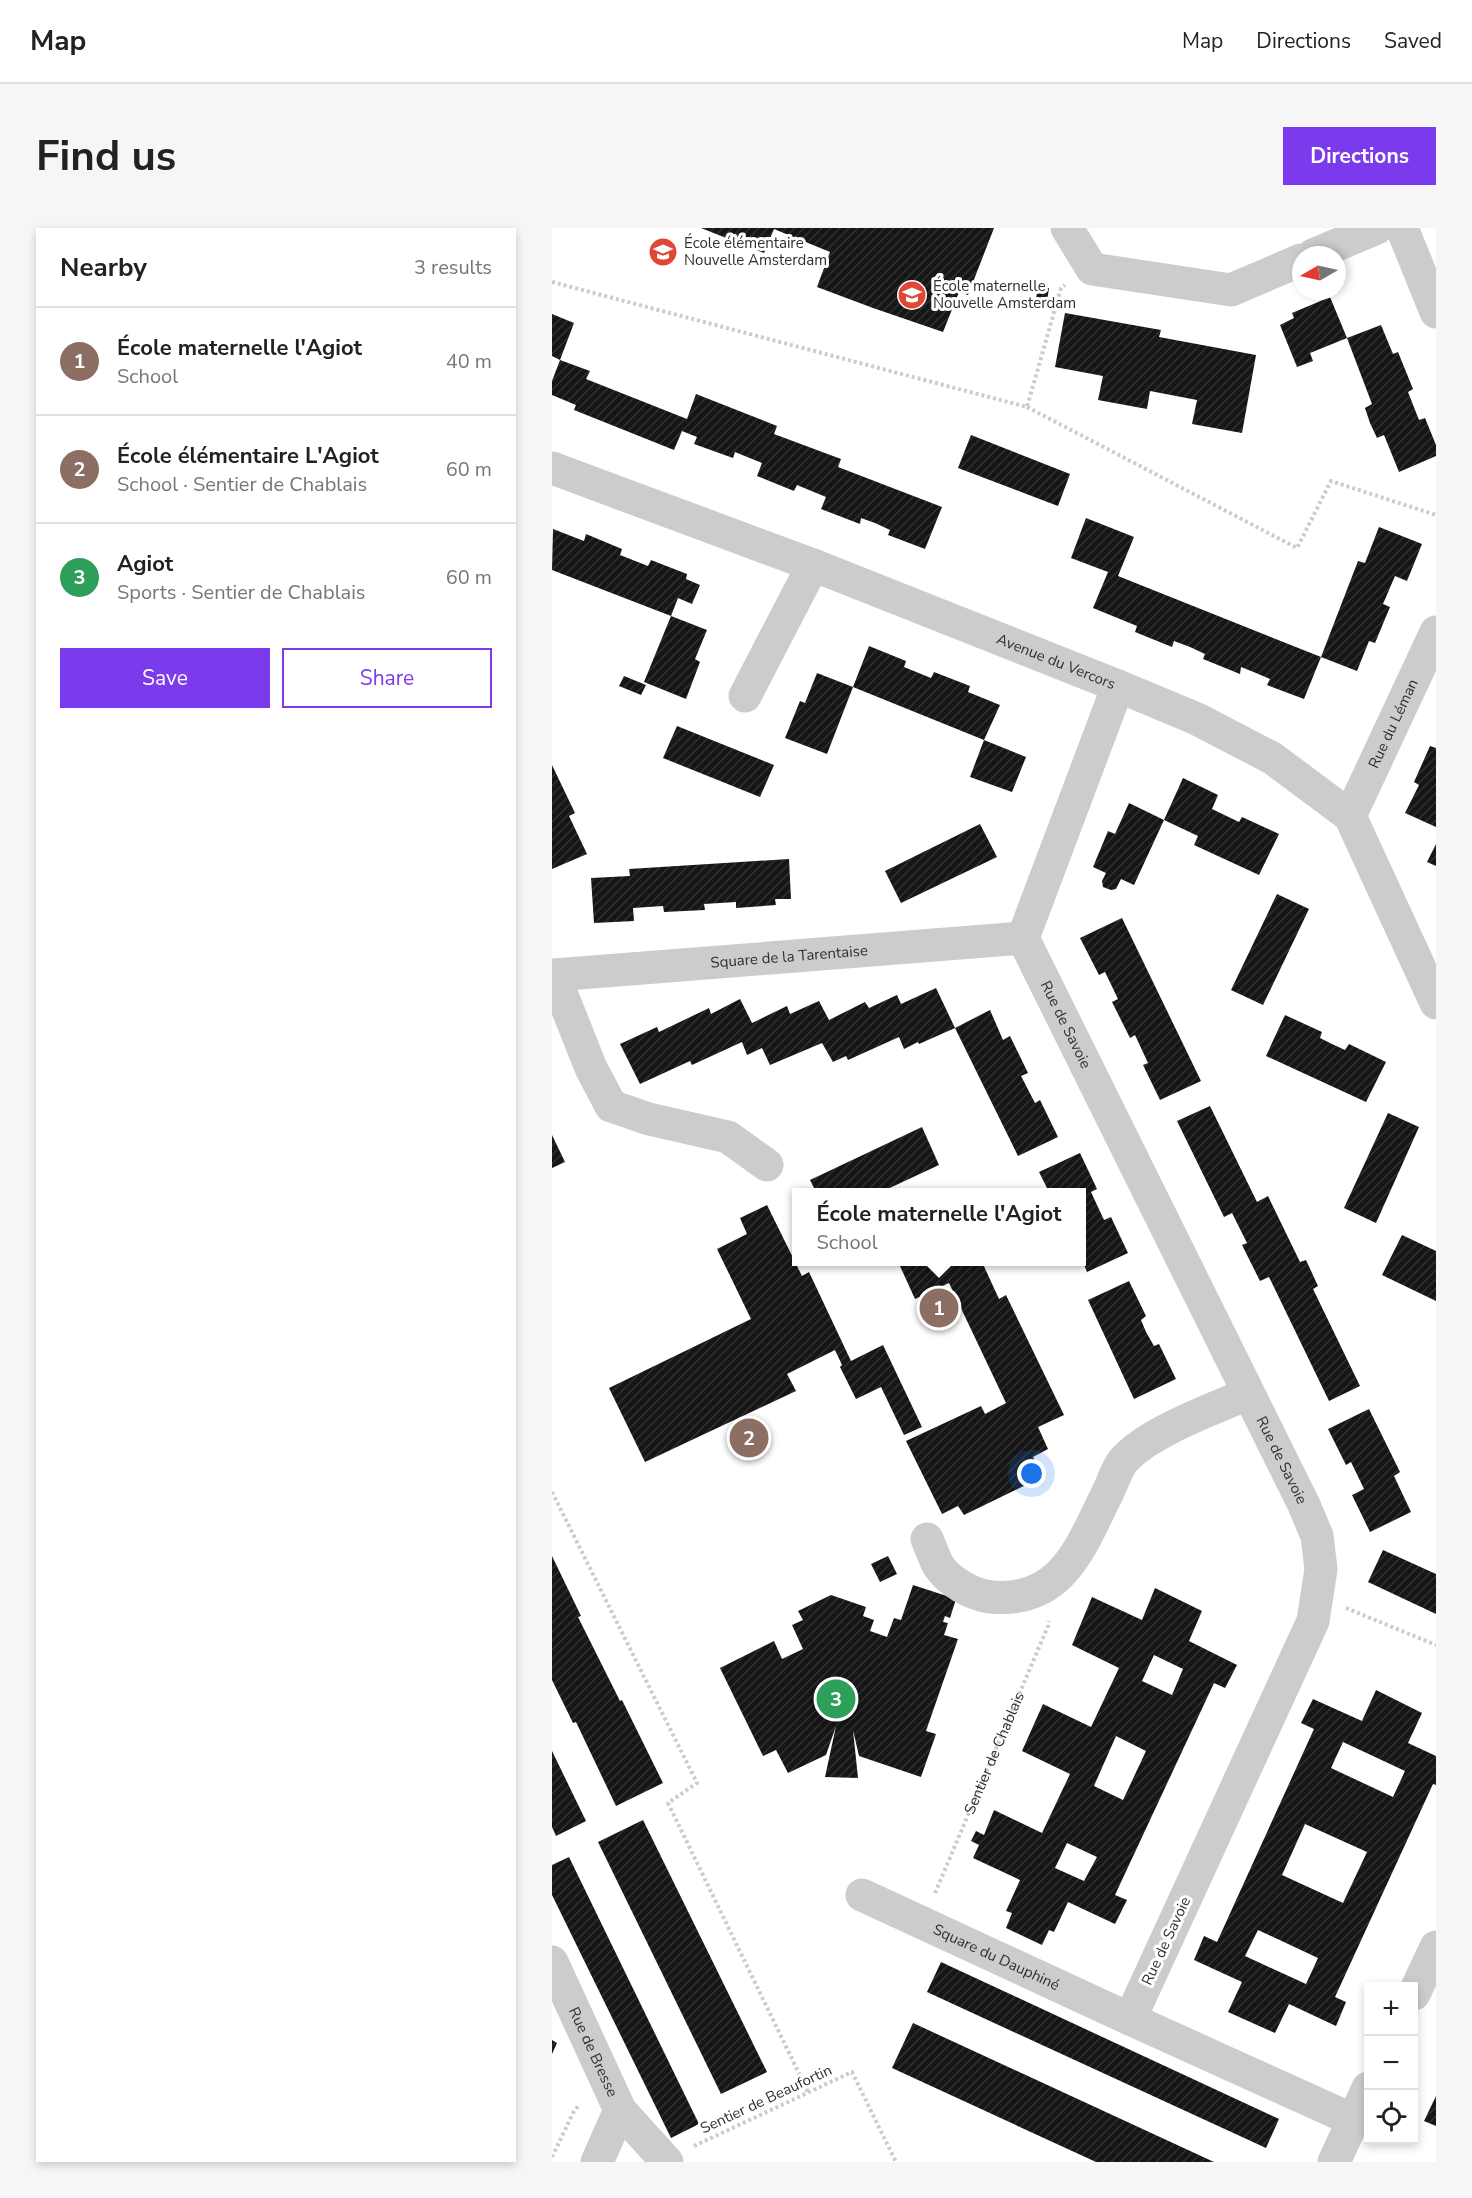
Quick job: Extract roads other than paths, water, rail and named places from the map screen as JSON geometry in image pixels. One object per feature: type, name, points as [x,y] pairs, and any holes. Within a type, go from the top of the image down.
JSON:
[{"type":"street","points":[[1067,228],[1092,268],[1231,290],[1292,264]]},
{"type":"street","points":[[1334,246],[1377,228]]},
{"type":"street","points":[[1402,228],[1436,312]]},
{"type":"street","name":"Avenue du Vercors","points":[[552,468],[813,565],[1118,686],[1197,719],[1272,758],[1350,816],[1436,1003]]},
{"type":"street","points":[[745,696],[813,565]]},
{"type":"street","name":"Rue du Léman","points":[[1350,816],[1436,632]]},
{"type":"street","points":[[1023,938],[1118,686]]},
{"type":"street","name":"Square de la Tarentaise","points":[[767,1165],[728,1137],[649,1119],[611,1106],[591,1068],[553,973],[1023,938]]},
{"type":"street","name":"Rue de Savoie","points":[[1023,938],[1304,1505],[1317,1536],[1321,1569],[1313,1621],[1130,2019]]},
{"type":"street","points":[[927,1539],[939,1567],[960,1586],[984,1596],[1007,1599],[1033,1592],[1053,1581],[1072,1562],[1123,1462],[1148,1439],[1247,1394]]},
{"type":"street","name":"Square du Dauphiné","points":[[862,1895],[1130,2019]]},
{"type":"street","points":[[1418,1984],[1436,1947]]},
{"type":"street","name":"Rue de Bresse","points":[[553,1967],[620,2110],[665,2161]]},
{"type":"street","points":[[1130,2019],[1353,2120]]},
{"type":"street","points":[[1334,2162],[1367,2090]]},
{"type":"street","points":[[597,2162],[620,2110]]},
{"type":"place","name":"École élémentaire Nouvelle Amsterdam","points":[[663,252]]},
{"type":"place","name":"École maternelle Nouvelle Amsterdam","points":[[912,295]]},
{"type":"place","name":"École maternelle l'Agiot","points":[[939,1308]]},
{"type":"place","name":"École élémentaire L'Agiot","points":[[749,1438]]},
{"type":"place","name":"Agiot","points":[[836,1699]]}]
